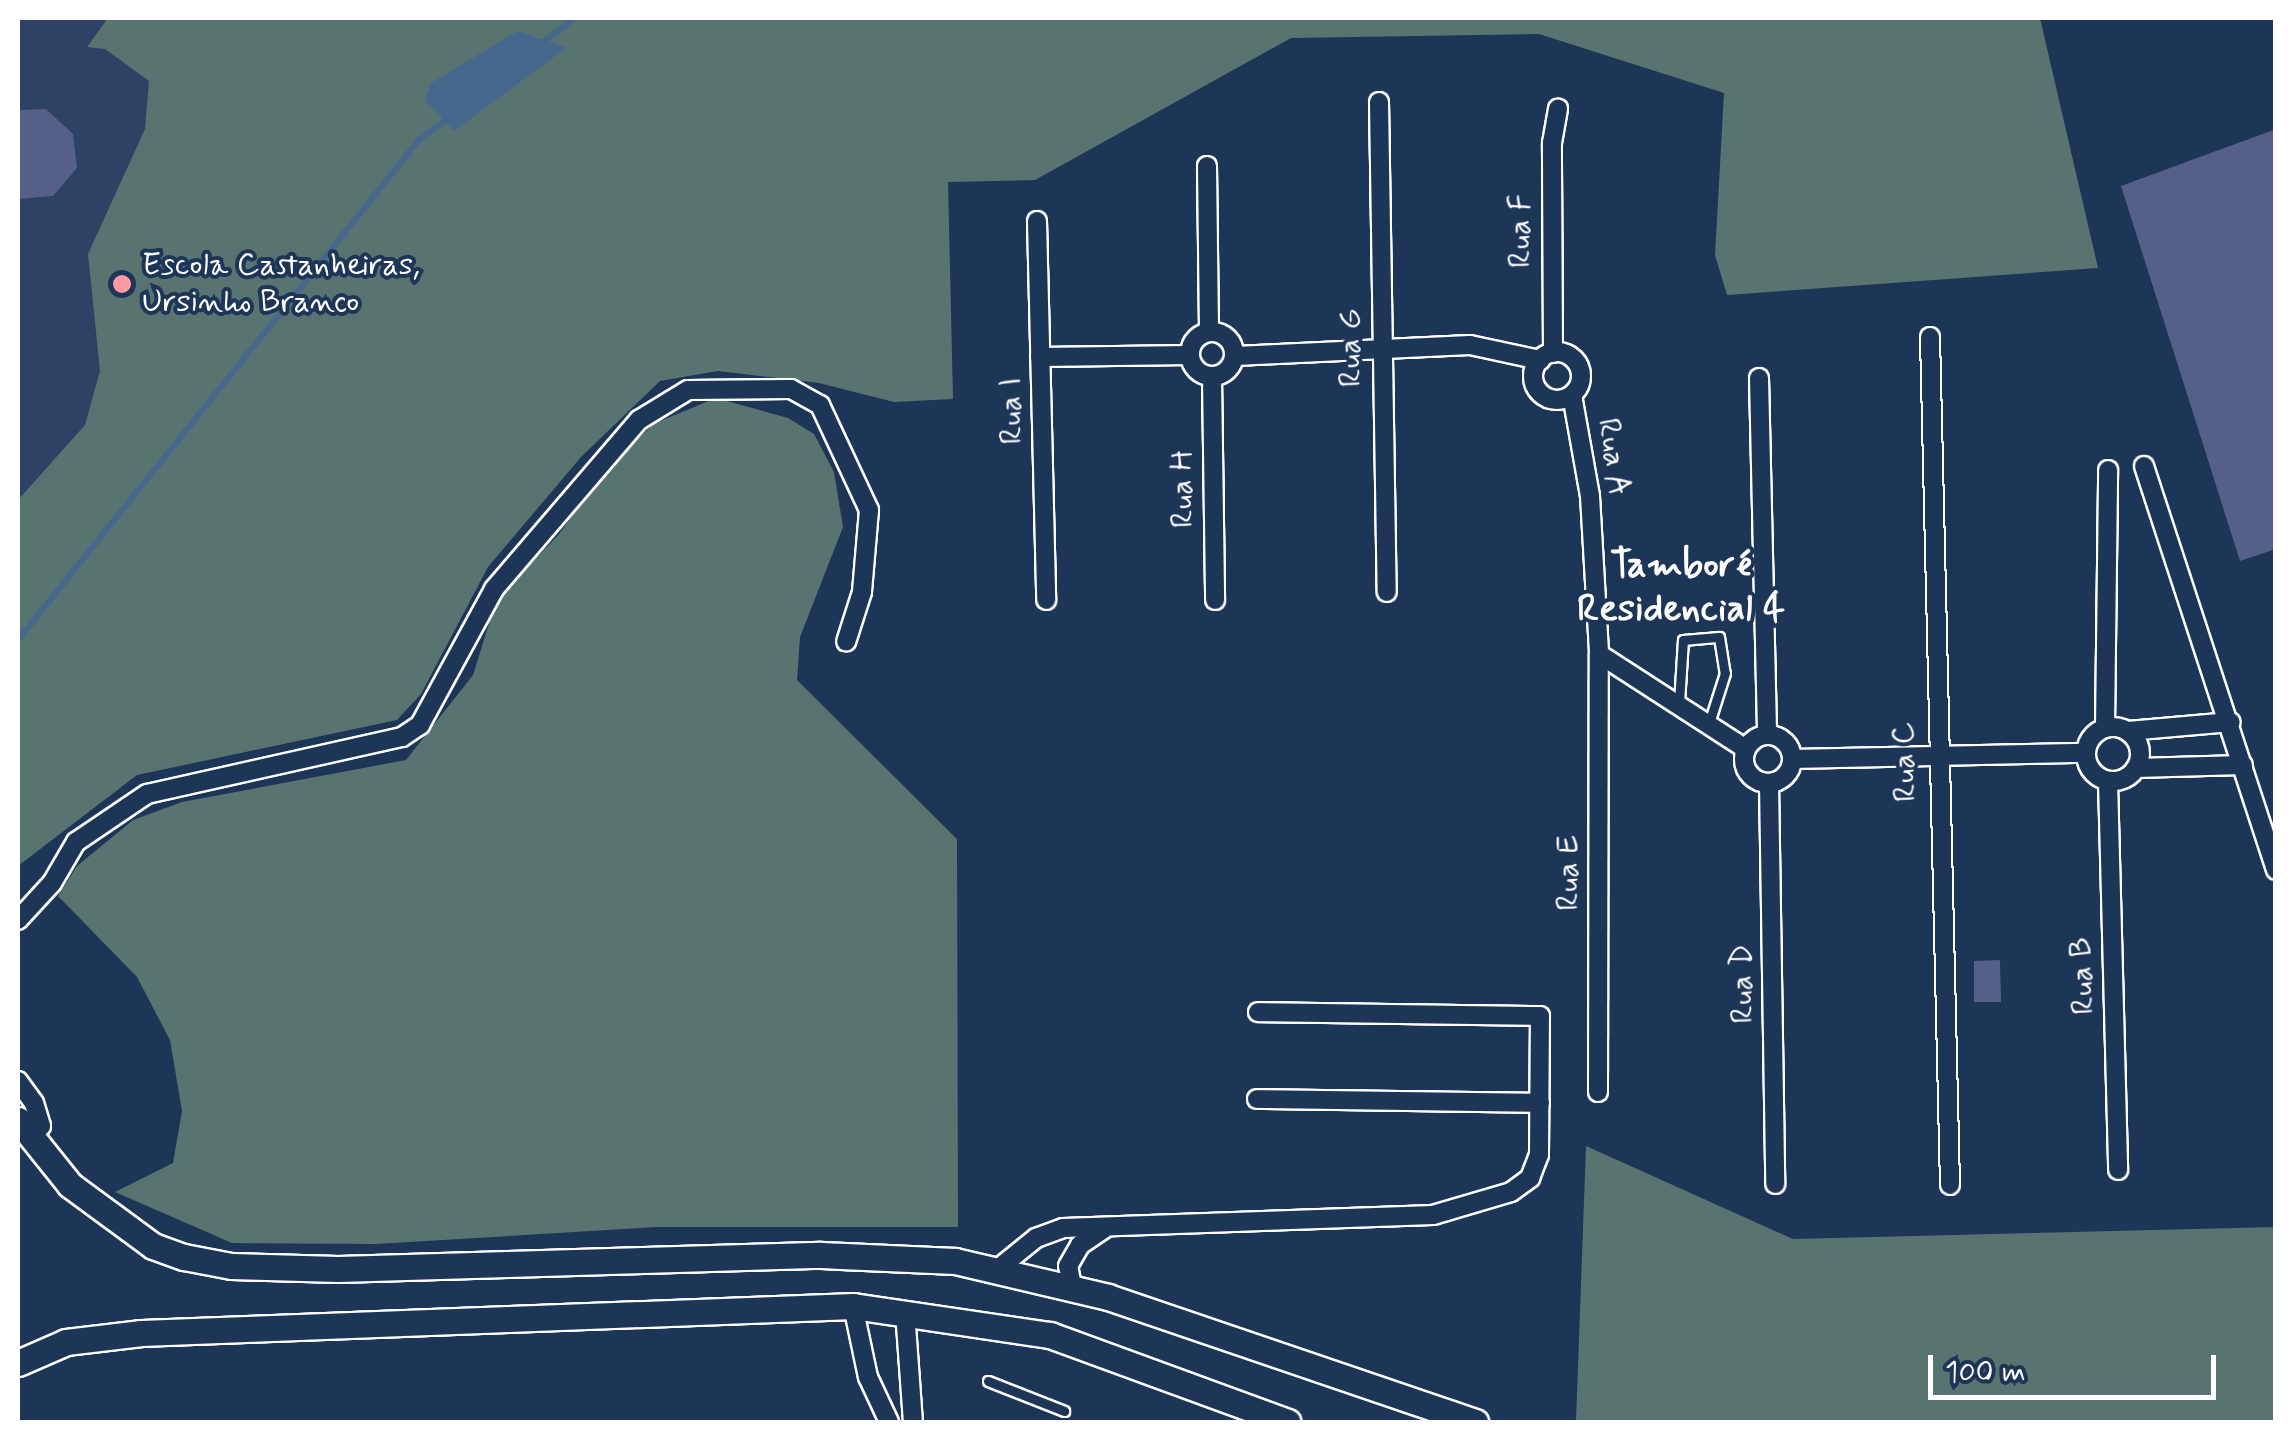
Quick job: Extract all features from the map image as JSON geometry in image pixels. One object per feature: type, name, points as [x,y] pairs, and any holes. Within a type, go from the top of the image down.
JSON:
[{"type":"main road","points":[[24,1129],[70,1184],[152,1246],[232,1266],[338,1269],[837,1255],[999,1268],[1072,1286],[1475,1422]]},
{"type":"main road","points":[[18,1363],[66,1342],[141,1333],[853,1306],[1050,1335],[1288,1422]]},
{"type":"street","name":"Rua G","points":[[1379,102],[1387,592]]},
{"type":"street","name":"Rua F","points":[[1546,357],[1552,160],[1558,109]]},
{"type":"street","points":[[1208,166],[1209,332]]},
{"type":"street","name":"Rua I","points":[[1037,221],[1046,600]]},
{"type":"street","points":[[1209,332],[1227,338],[1234,356],[1225,373],[1212,377],[1199,372],[1190,355],[1193,342],[1209,332]]},
{"type":"street","name":"Rua C","points":[[1930,337],[1935,755],[1950,1185]]},
{"type":"street","points":[[1234,356],[1470,345],[1546,357],[1568,355],[1579,366],[1580,382],[1572,395],[1558,400],[1543,395],[1534,375],[1546,357]]},
{"type":"street","points":[[1040,357],[1190,355]]},
{"type":"street","name":"Rua H","points":[[1212,377],[1215,600]]},
{"type":"street","points":[[1759,378],[1767,735]]},
{"type":"street","points":[[18,920],[52,883],[76,842],[147,794],[402,736],[420,725],[494,589],[638,420],[688,390],[717,385],[791,390],[809,395],[827,416],[869,510],[862,592],[846,642]]},
{"type":"street","name":"Rua A","points":[[1572,395],[1590,496],[1599,654]]},
{"type":"street","points":[[2144,466],[2231,722],[2276,870]]},
{"type":"street","points":[[2086,753],[2106,728],[2108,470]]},
{"type":"street","points":[[1599,654],[1746,750],[1750,776],[1770,783],[1788,773],[1792,760],[1785,742],[1767,735]]},
{"type":"street","name":"Rua E","points":[[1598,1092],[1599,654]]},
{"type":"street","points":[[2106,728],[2128,731],[2231,722]]},
{"type":"street","points":[[2128,731],[2139,746],[2136,768]]},
{"type":"street","points":[[1746,750],[1767,735]]},
{"type":"street","points":[[1792,760],[2086,753]]},
{"type":"street","points":[[2086,753],[2090,768],[2108,781],[2136,768],[2243,765]]},
{"type":"street","name":"Rua B","points":[[2108,781],[2118,1170]]},
{"type":"street","name":"Rua D","points":[[1770,783],[1775,1184]]},
{"type":"street","points":[[999,1268],[1036,1238],[1062,1228],[1433,1215],[1476,1204],[1530,1178],[1539,1156],[1540,1016],[1258,1012]]},
{"type":"street","points":[[18,1082],[34,1103],[41,1126],[24,1129]]},
{"type":"street","points":[[1257,1099],[1540,1103]]},
{"type":"street","points":[[1072,1286],[1068,1266],[1080,1245],[1105,1229]]},
{"type":"street","points":[[853,1306],[888,1422]]},
{"type":"street","points":[[905,1311],[912,1420]]},
{"type":"street","points":[[880,1404],[912,1420]]},
{"type":"lane","points":[[1680,705],[1682,640],[1719,637],[1724,674],[1709,724]]},
{"type":"lane","points":[[988,1381],[1064,1411]]},
{"type":"shaded area","name":"Escola Castanheiras, Ursinho Branco","points":[[18,18],[374,18],[18,597]]},
{"type":"shaded area","points":[[518,31],[566,48],[454,131],[425,100],[431,83]]},
{"type":"green space","points":[[108,18],[2040,18],[2098,268],[1727,295],[1715,255],[1724,93],[1539,34],[1291,38],[1035,180],[948,182],[953,399],[894,402],[819,383],[718,371],[660,381],[581,457],[488,567],[421,694],[397,720],[137,775],[18,866],[18,500],[85,425],[100,371],[88,254],[145,129],[149,81],[105,49],[87,47]]},
{"type":"green space","points":[[716,398],[788,418],[814,434],[834,472],[843,527],[800,637],[797,680],[957,839],[958,1227],[657,1227],[376,1244],[232,1243],[115,1192],[173,1163],[182,1111],[170,1040],[137,977],[58,896],[77,866],[133,820],[182,802],[406,760],[473,675],[496,601],[559,534],[596,482],[653,424]]},
{"type":"green space","points":[[1586,1146],[1793,1239],[2275,1227],[2275,1422],[1576,1422]]},
{"type":"building","points":[[46,109],[73,134],[77,168],[53,196],[18,199],[18,110]]},
{"type":"building","points":[[2276,129],[2276,549],[2240,561],[2121,186]]},
{"type":"building","points":[[2000,960],[2001,1002],[1974,1002],[1974,961]]},
{"type":"waterway","points":[[541,44],[575,18]]},
{"type":"waterway","points":[[18,640],[419,140],[449,117]]},
{"type":"place","name":"Escola Castanheiras, Ursinho Branco","points":[[122,284]]},
{"type":"district","name":"Tamboré Residencial 4","points":[[1681,588]]}]
